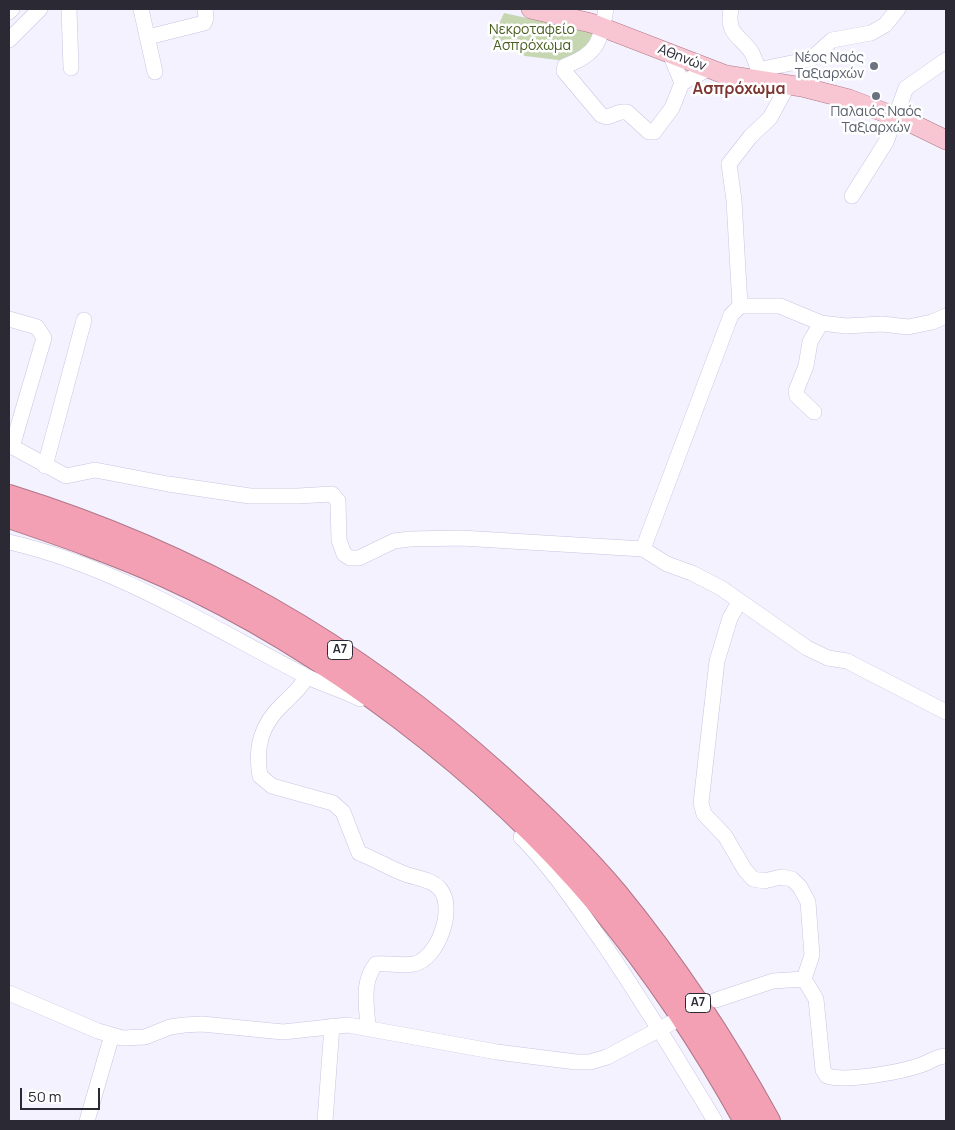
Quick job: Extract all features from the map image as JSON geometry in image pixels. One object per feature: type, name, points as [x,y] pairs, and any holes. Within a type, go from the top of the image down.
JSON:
[{"type":"highway","name":"Α7","points":[[9,496],[133,540],[215,578],[283,615],[340,651],[437,721],[523,796],[615,892],[664,954],[704,1011],[769,1121]]},
{"type":"highway","name":"Α7","points":[[9,517],[126,559],[207,597],[258,624],[329,668],[423,737],[468,774],[539,840],[599,905],[661,985],[707,1055],[746,1121]]},
{"type":"main road","name":"Αθηνών","points":[[532,9],[603,28],[708,69],[756,76],[849,99],[897,117],[946,140]]},
{"type":"street","points":[[9,12],[12,9]]},
{"type":"street","points":[[9,40],[40,9]]},
{"type":"street","points":[[69,9],[71,68]]},
{"type":"street","points":[[141,9],[155,72]]},
{"type":"street","points":[[148,37],[204,24],[206,18],[204,9]]},
{"type":"street","points":[[606,9],[603,28],[596,48],[581,60],[565,66],[564,71],[601,114],[607,117],[627,112],[650,132],[654,132],[658,130],[672,108],[682,83],[708,69]]},
{"type":"street","points":[[731,9],[730,22],[733,33],[752,53],[756,76],[767,68],[811,59],[832,40],[871,33],[885,25],[898,9]]},
{"type":"street","points":[[670,54],[682,83]]},
{"type":"street","points":[[852,196],[880,154],[897,117],[906,88],[946,60]]},
{"type":"street","points":[[740,306],[730,164],[750,137],[770,118],[788,85]]},
{"type":"street","points":[[642,549],[731,315],[740,306],[780,306],[821,323],[846,326],[882,324],[908,326],[932,322],[946,316]]},
{"type":"street","points":[[9,319],[37,327],[44,338],[10,446],[66,476],[96,470],[168,484],[250,496],[332,494],[338,501],[339,540],[344,554],[350,558],[359,558],[394,541],[410,539],[461,538],[642,549],[667,564],[692,573],[721,588],[814,651],[828,658],[847,661],[946,712]]},
{"type":"street","points":[[45,466],[84,320]]},
{"type":"street","points":[[814,412],[797,396],[796,391],[806,366],[810,342],[821,323]]},
{"type":"street","points":[[9,542],[50,553],[128,584],[201,619],[306,677],[349,692],[386,716],[436,757],[533,849],[666,1025],[714,1121]]},
{"type":"street","points":[[739,602],[730,618],[717,661],[701,803],[704,814],[725,836],[745,870],[753,879],[764,881],[781,877],[792,879],[800,887],[808,902],[812,955],[804,979],[816,1000],[823,1070],[827,1076],[835,1079],[884,1073],[920,1065],[940,1056],[946,1056]]},
{"type":"street","points":[[306,677],[272,717],[262,734],[257,756],[260,776],[272,786],[333,803],[343,812],[359,853],[405,874],[432,883],[441,889],[447,906],[446,925],[428,954],[415,964],[376,964],[369,973],[366,987],[368,1028]]},
{"type":"street","points":[[716,1000],[773,981],[804,979]]},
{"type":"street","points":[[9,993],[112,1035],[133,1038],[184,1025],[202,1024],[283,1032],[348,1025],[497,1052],[576,1062],[590,1062],[607,1057],[666,1025]]},
{"type":"street","points":[[325,1121],[332,1026]]},
{"type":"street","points":[[86,1121],[112,1035]]},
{"type":"green space","name":"Νεκροταφείο Ασπρόχωμα","points":[[504,13],[594,33],[586,47],[566,61],[525,56],[492,39]]},
{"type":"place","name":"Νέος Ναός Ταξιαρχών","points":[[874,66]]},
{"type":"place","name":"Παλαιός Ναός Ταξιαρχών","points":[[876,96]]},
{"type":"district","name":"Ασπρόχωμα","points":[[739,90]]}]
